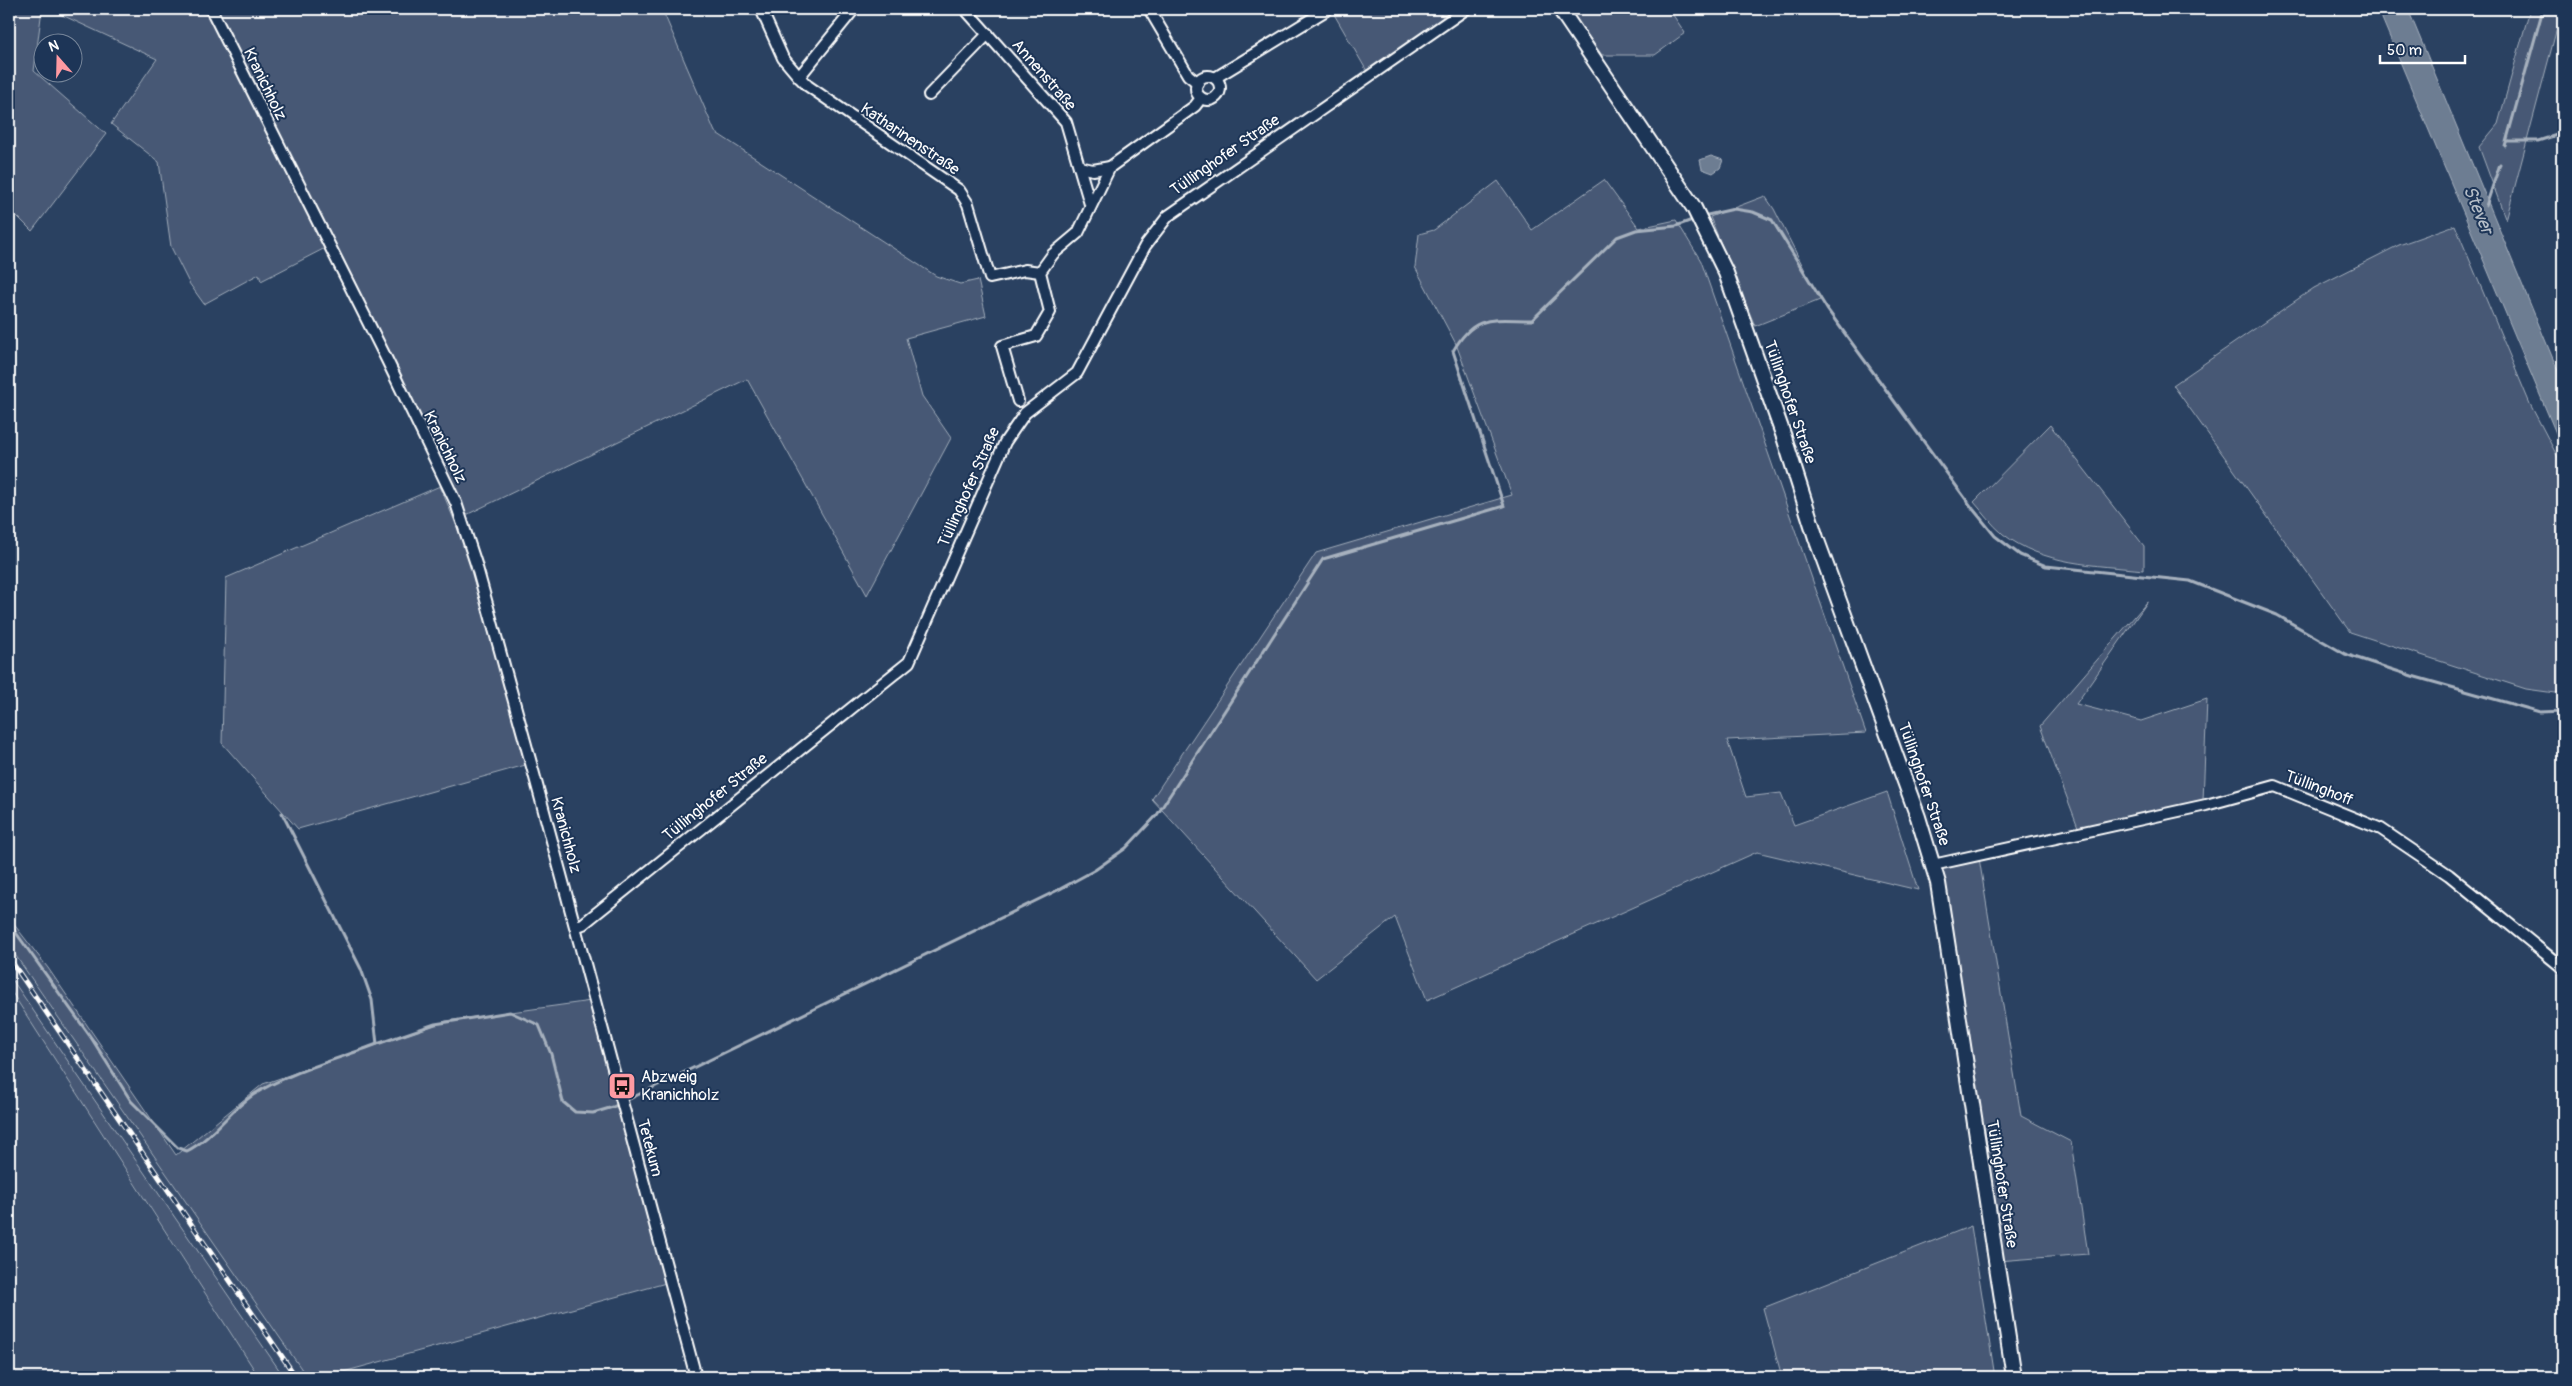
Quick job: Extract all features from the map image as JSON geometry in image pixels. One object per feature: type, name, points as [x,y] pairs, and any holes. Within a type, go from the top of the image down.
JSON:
[{"type":"main road","name":"Tüllinghofer Straße","points":[[1560,9],[1694,208],[1726,273],[1784,437],[1816,538],[1918,817],[1933,865],[2014,1377]]},
{"type":"street","name":"Kranichholz","points":[[211,9],[387,360],[456,503],[476,564],[575,927]]},
{"type":"street","points":[[761,9],[783,58],[800,77],[854,9]]},
{"type":"street","name":"Annenstraße","points":[[965,9],[1066,122],[1090,204]]},
{"type":"street","points":[[1149,9],[1188,75],[1198,83]]},
{"type":"street","points":[[1201,98],[1196,88],[1198,83],[1205,77],[1215,78],[1328,9]]},
{"type":"street","name":"Tüllinghofer Straße","points":[[575,927],[583,924],[909,662],[1005,442],[1025,414],[1077,373],[1145,246],[1168,216],[1466,9]]},
{"type":"street","name":"Annenstraße","points":[[930,95],[988,34]]},
{"type":"street","name":"Katharinenstraße","points":[[800,77],[808,86],[959,190],[968,204],[990,278],[1025,270],[1040,272]]},
{"type":"street","points":[[1201,98],[1210,100],[1218,94],[1219,85],[1215,78]]},
{"type":"street","points":[[1079,167],[1093,170],[1110,167],[1195,106],[1201,98]]},
{"type":"street","points":[[1018,401],[1002,346],[1036,336],[1050,312],[1040,272],[1053,254],[1078,233],[1090,204],[1110,167]]},
{"type":"street","name":"Tüllinghoff","points":[[1933,865],[2206,805],[2275,786],[2381,829],[2449,875],[2563,968]]},
{"type":"street","name":"Tetekum","points":[[575,927],[696,1377]]},
{"type":"shaded area","points":[[9,9],[42,9],[39,32],[32,32],[32,82],[47,82],[106,134],[32,231],[9,208]]},
{"type":"shaded area","points":[[49,9],[662,9],[715,132],[936,276],[960,284],[978,280],[986,316],[906,338],[922,396],[951,438],[867,595],[747,379],[462,517],[331,245],[261,281],[259,274],[204,304],[189,283],[171,247],[159,162],[111,124],[157,59]]},
{"type":"shaded area","points":[[1331,9],[1437,9],[1445,20],[1368,73]]},
{"type":"shaded area","points":[[1569,9],[1669,9],[1685,33],[1655,55],[1602,55]]},
{"type":"shaded area","points":[[2530,9],[2562,9],[2506,220],[2479,147],[2498,124]]},
{"type":"shaded area","points":[[1604,180],[1639,228],[1676,220],[1701,261],[1866,733],[1727,740],[1746,797],[1781,793],[1794,825],[1887,792],[1918,890],[1757,852],[1427,1000],[1395,917],[1316,979],[1152,799],[1316,553],[1512,495],[1456,344],[1415,267],[1419,234],[1434,230],[1498,181],[1532,230]]},
{"type":"shaded area","points":[[1765,196],[1774,209],[1820,300],[1755,326],[1710,217]]},
{"type":"shaded area","points":[[2455,225],[2530,404],[2563,467],[2563,691],[2555,693],[2526,689],[2350,632],[2173,385],[2314,288],[2399,245]]},
{"type":"shaded area","points":[[2050,425],[2144,546],[2144,570],[2088,565],[2052,558],[2035,552],[2003,534],[1991,523],[1974,502]]},
{"type":"shaded area","points":[[440,486],[473,565],[529,764],[298,829],[222,743],[226,578]]},
{"type":"shaded area","points":[[2148,601],[2076,704],[2141,721],[2207,699],[2203,801],[2078,827],[2040,726]]},
{"type":"shaded area","points":[[1979,858],[2021,1116],[2071,1142],[2088,1254],[1998,1261],[1938,867]]},
{"type":"shaded area","points":[[9,918],[48,968],[176,1155],[263,1084],[446,1021],[591,1001],[666,1283],[325,1377],[307,1377],[9,946]]},
{"type":"shaded area","points":[[9,946],[307,1377],[284,1377],[9,975]]},
{"type":"shaded area","points":[[9,975],[284,1377],[259,1377],[9,988]]},
{"type":"shaded area","points":[[9,988],[146,1203],[259,1377],[9,1377]]},
{"type":"shaded area","points":[[1971,1226],[1995,1377],[1782,1377],[1763,1308]]},
{"type":"water","name":"Stever","points":[[2378,9],[2408,9],[2563,383],[2563,450]]},
{"type":"water","points":[[1711,156],[1723,160],[1720,168],[1713,173],[1702,169],[1700,160]]},
{"type":"waterway","points":[[2505,146],[2543,9]]},
{"type":"waterway","points":[[2507,141],[2538,141],[2563,133]]},
{"type":"waterway","name":"Stever","points":[[2486,206],[2500,164]]},
{"type":"waterway","points":[[1703,216],[1734,209],[1753,212],[1772,220],[1827,309],[1973,509],[1995,536],[2020,555],[2046,566],[2190,581],[2277,615],[2345,654],[2412,676],[2540,712],[2563,711]]},
{"type":"waterway","points":[[282,813],[361,969],[372,1000],[377,1044],[435,1024],[510,1012],[539,1025],[551,1054],[563,1102],[575,1112],[593,1113],[613,1107],[1060,889],[1095,870],[1126,848],[1157,815],[1323,559],[1504,506],[1453,351],[1469,330],[1477,324],[1486,321],[1532,320],[1617,237],[1636,230],[1676,226],[1695,219]]},
{"type":"waterway","points":[[9,923],[92,1039],[131,1101],[178,1148],[187,1151],[213,1132],[244,1101],[266,1087],[297,1073],[377,1044]]},
{"type":"railway","points":[[9,958],[296,1377]]},
{"type":"place","name":"Abzweig Kranichholz","points":[[622,1086]]}]
